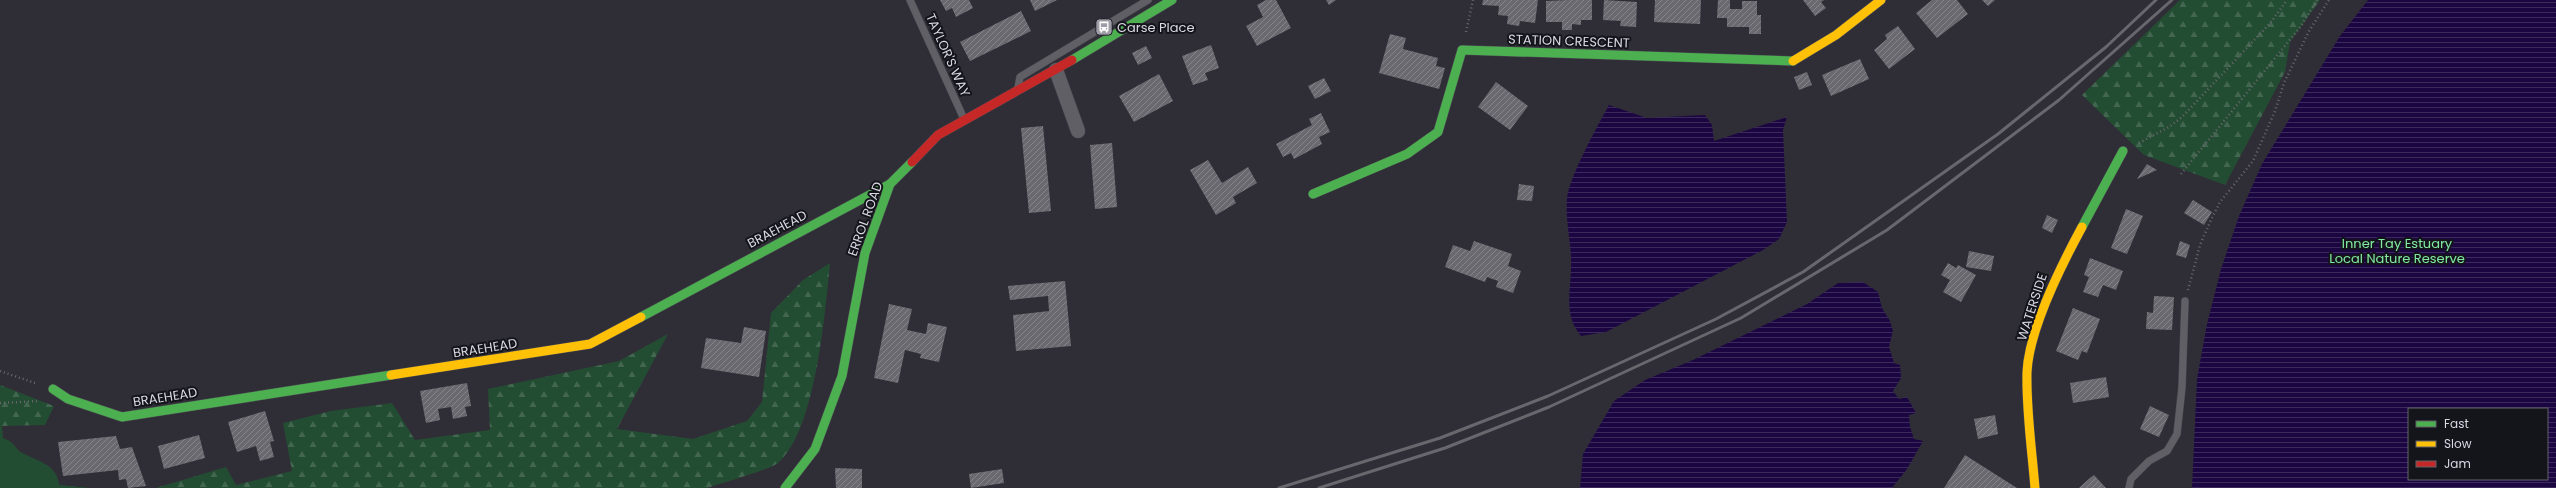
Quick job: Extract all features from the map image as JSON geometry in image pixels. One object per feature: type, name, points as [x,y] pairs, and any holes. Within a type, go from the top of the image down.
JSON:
[{"type":"street","name":"ERROL ROAD","points":[[785,488],[815,449],[842,376],[865,253],[890,184],[938,135],[1056,70],[1172,0]]},
{"type":"street","name":"STATION CRESCENT","points":[[1462,50],[1794,61],[1836,35],[1881,0]]},
{"type":"street","points":[[1313,194],[1407,154],[1438,132],[1462,50]]},
{"type":"street","points":[[1056,70],[1078,131]]},
{"type":"street","name":"WATERSIDE","points":[[2035,488],[2027,371],[2034,339],[2056,275],[2123,152]]},
{"type":"street","name":"BRAEHEAD","points":[[53,389],[68,399],[122,417],[590,344],[890,184]]},
{"type":"lane","name":"TAYLOR'S WAY","points":[[910,0],[964,120]]},
{"type":"lane","points":[[1019,90],[1017,84],[1020,77],[1148,0]]},
{"type":"lane","points":[[2129,488],[2131,479],[2149,461],[2167,451],[2177,434],[2182,387],[2185,301]]},
{"type":"path","points":[[1462,50],[1473,0]]},
{"type":"path","points":[[2123,152],[2169,127],[2182,117],[2272,21],[2287,0]]},
{"type":"path","points":[[2181,174],[2301,26],[2317,0]]},
{"type":"path","points":[[2185,301],[2200,245],[2211,220],[2220,202],[2253,161],[2275,111],[2284,83],[2309,31],[2329,0]]},
{"type":"path","points":[[0,371],[53,389]]},
{"type":"path","points":[[0,403],[68,399]]},
{"type":"green space","points":[[2180,0],[2320,0],[2290,42],[2285,72],[2225,185],[2144,155],[2082,95]]},
{"type":"green space","points":[[830,263],[821,339],[810,398],[801,425],[791,447],[778,463],[766,469],[707,488],[156,488],[226,467],[236,485],[292,471],[283,423],[331,411],[392,403],[415,440],[490,430],[488,389],[619,361],[668,334],[617,429],[693,439],[747,421],[762,402],[771,313],[803,280]]},
{"type":"green space","points":[[0,385],[54,406],[45,425],[2,426],[3,438],[22,453],[46,464],[51,468],[55,472],[59,485],[88,488],[0,488]]},
{"type":"green space","points":[[0,412],[3,438],[13,444],[22,453],[46,464],[54,472],[59,485],[88,488],[0,488]]},
{"type":"shaded area","name":"Inner Tay Estuary Local Nature Reserve","points":[[2368,0],[2556,0],[2556,488],[2192,488],[2197,379],[2207,324],[2221,269],[2239,216],[2262,164],[2340,36]]},
{"type":"shaded area","points":[[1609,105],[1647,118],[1705,115],[1712,125],[1714,141],[1787,117],[1783,130],[1787,222],[1779,239],[1763,250],[1606,332],[1581,336],[1575,328],[1572,320],[1569,302],[1571,258],[1567,199],[1572,179],[1591,138]]},
{"type":"shaded area","points":[[1863,282],[1878,292],[1882,308],[1890,321],[1893,331],[1889,347],[1894,363],[1900,365],[1901,378],[1893,391],[1899,399],[1907,397],[1916,413],[1909,415],[1910,427],[1914,439],[1923,441],[1907,469],[1892,488],[1580,488],[1583,454],[1614,401],[1645,380],[1693,360],[1807,304],[1838,283]]},
{"type":"building","points":[[940,0],[969,0],[973,8],[956,17],[952,8],[946,11]]},
{"type":"building","points":[[1030,0],[1057,0],[1035,11]]},
{"type":"building","points":[[1266,0],[1276,0],[1291,28],[1257,46],[1246,26],[1263,17],[1257,5]]},
{"type":"building","points":[[1326,0],[1336,0],[1329,5]]},
{"type":"building","points":[[1483,0],[1538,0],[1535,23],[1520,21],[1519,26],[1507,24],[1508,16],[1498,15],[1499,6],[1482,5]]},
{"type":"building","points":[[1592,0],[1592,20],[1581,20],[1581,25],[1572,24],[1572,30],[1562,30],[1562,22],[1546,22],[1546,1]]},
{"type":"building","points":[[1604,0],[1637,2],[1636,27],[1620,26],[1621,21],[1603,20]]},
{"type":"building","points":[[1655,0],[1701,0],[1700,24],[1654,22]]},
{"type":"building","points":[[1718,0],[1730,0],[1730,9],[1742,9],[1742,1],[1757,1],[1757,15],[1761,15],[1761,34],[1749,34],[1749,27],[1727,27],[1727,18],[1717,18]]},
{"type":"building","points":[[1803,0],[1824,0],[1821,2],[1826,8],[1815,16]]},
{"type":"building","points":[[1932,0],[1957,0],[1968,14],[1937,38],[1916,13]]},
{"type":"building","points":[[1982,0],[1995,0],[1988,6]]},
{"type":"building","points":[[1021,11],[1031,31],[970,61],[960,42]]},
{"type":"building","points":[[1898,26],[1915,49],[1889,69],[1874,50],[1887,39],[1885,35]]},
{"type":"building","points":[[1390,34],[1406,38],[1403,49],[1438,58],[1436,66],[1445,68],[1439,89],[1379,73]]},
{"type":"building","points":[[1211,45],[1219,68],[1205,73],[1208,80],[1193,85],[1182,56]]},
{"type":"building","points":[[1146,46],[1152,58],[1138,65],[1132,53]]},
{"type":"building","points":[[1860,59],[1869,79],[1831,96],[1822,75]]},
{"type":"building","points":[[1807,72],[1812,85],[1799,90],[1794,77]]},
{"type":"building","points":[[1159,74],[1173,101],[1134,122],[1119,96]]},
{"type":"building","points":[[1324,78],[1331,91],[1315,99],[1308,86]]},
{"type":"building","points":[[1496,82],[1528,106],[1510,130],[1478,107]]},
{"type":"building","points":[[1321,113],[1330,132],[1319,137],[1322,144],[1294,159],[1291,153],[1283,157],[1276,144],[1312,125],[1309,119]]},
{"type":"building","points":[[1043,126],[1051,211],[1029,213],[1021,128]]},
{"type":"building","points":[[1112,143],[1117,207],[1095,209],[1090,145]]},
{"type":"building","points":[[1208,160],[1222,183],[1248,167],[1257,183],[1233,197],[1236,203],[1216,215],[1190,170]]},
{"type":"building","points":[[2147,164],[2157,170],[2137,179]]},
{"type":"building","points":[[1519,184],[1534,186],[1532,201],[1517,200]]},
{"type":"building","points":[[2193,200],[2212,212],[2204,225],[2184,213]]},
{"type":"building","points":[[2126,209],[2143,216],[2127,254],[2111,248]]},
{"type":"building","points":[[2047,215],[2058,220],[2052,233],[2042,228]]},
{"type":"building","points":[[1474,241],[1512,254],[1508,266],[1521,271],[1513,293],[1496,287],[1498,281],[1487,277],[1485,282],[1445,267],[1453,245],[1470,251]]},
{"type":"building","points":[[2180,241],[2190,245],[2186,258],[2176,255]]},
{"type":"building","points":[[1969,251],[1994,256],[1991,271],[1966,267]]},
{"type":"building","points":[[2090,258],[2123,271],[2116,290],[2103,285],[2098,297],[2083,292],[2089,277],[2084,275]]},
{"type":"building","points":[[1948,263],[1956,268],[1958,265],[1976,275],[1961,302],[1943,292],[1950,280],[1941,275]]},
{"type":"building","points":[[1065,281],[1071,346],[1016,351],[1013,315],[1049,311],[1048,296],[1010,300],[1008,286]]},
{"type":"building","points":[[2154,296],[2174,297],[2172,330],[2146,329],[2147,312],[2153,313]]},
{"type":"building","points":[[889,304],[912,309],[907,330],[926,334],[928,323],[947,327],[939,362],[920,358],[921,354],[905,350],[898,383],[874,378]]},
{"type":"building","points":[[2073,308],[2100,319],[2087,353],[2082,351],[2078,360],[2056,351]]},
{"type":"building","points":[[744,327],[766,331],[759,377],[701,368],[706,338],[741,343]]},
{"type":"building","points":[[2106,377],[2109,397],[2073,403],[2070,383]]},
{"type":"building","points":[[467,383],[471,406],[465,407],[467,416],[453,419],[451,407],[438,409],[440,420],[426,423],[420,391]]},
{"type":"building","points":[[2150,406],[2169,415],[2159,437],[2140,429]]},
{"type":"building","points":[[265,411],[274,441],[270,442],[274,457],[260,461],[256,446],[237,452],[228,422]]},
{"type":"building","points":[[1995,415],[1998,434],[1978,439],[1974,419]]},
{"type":"building","points":[[199,435],[205,458],[164,469],[158,446]]},
{"type":"building","points":[[116,436],[120,449],[132,447],[146,486],[128,488],[126,479],[119,480],[118,470],[63,476],[58,442]]},
{"type":"building","points":[[1965,455],[2017,488],[1944,488]]},
{"type":"building","points":[[835,468],[862,469],[862,488],[836,488]]},
{"type":"building","points":[[1002,469],[1004,483],[971,488],[969,474]]},
{"type":"building","points":[[2094,475],[2106,488],[2079,488],[2090,478]]},
{"type":"railway","points":[[1279,488],[1440,438],[1548,396],[1716,319],[1803,272],[1998,134],[2106,47],[2156,0]]},
{"type":"railway","points":[[1319,488],[1445,448],[1549,407],[1741,318],[1887,230],[2059,100],[2172,0]]},
{"type":"traffic: fast","points":[[1072,60],[1172,0]]},
{"type":"traffic: fast","points":[[1313,194],[1407,154],[1438,132],[1462,50],[1793,61]]},
{"type":"traffic: fast","points":[[2082,227],[2123,151]]},
{"type":"traffic: fast","points":[[785,488],[815,449],[842,376],[865,253],[890,184],[912,162]]},
{"type":"traffic: fast","points":[[641,317],[890,184]]},
{"type":"traffic: fast","points":[[53,389],[68,399],[122,417],[391,375]]},
{"type":"traffic: slow","points":[[1793,61],[1836,35],[1881,0]]},
{"type":"traffic: slow","points":[[2035,488],[2027,401],[2027,372],[2029,355],[2040,317],[2048,297],[2065,259],[2082,227]]},
{"type":"traffic: slow","points":[[391,375],[590,344],[641,317]]},
{"type":"traffic: jam","points":[[912,162],[938,135],[1072,60]]},
{"type":"place","name":"Carse Place","points":[[1104,27]]}]
